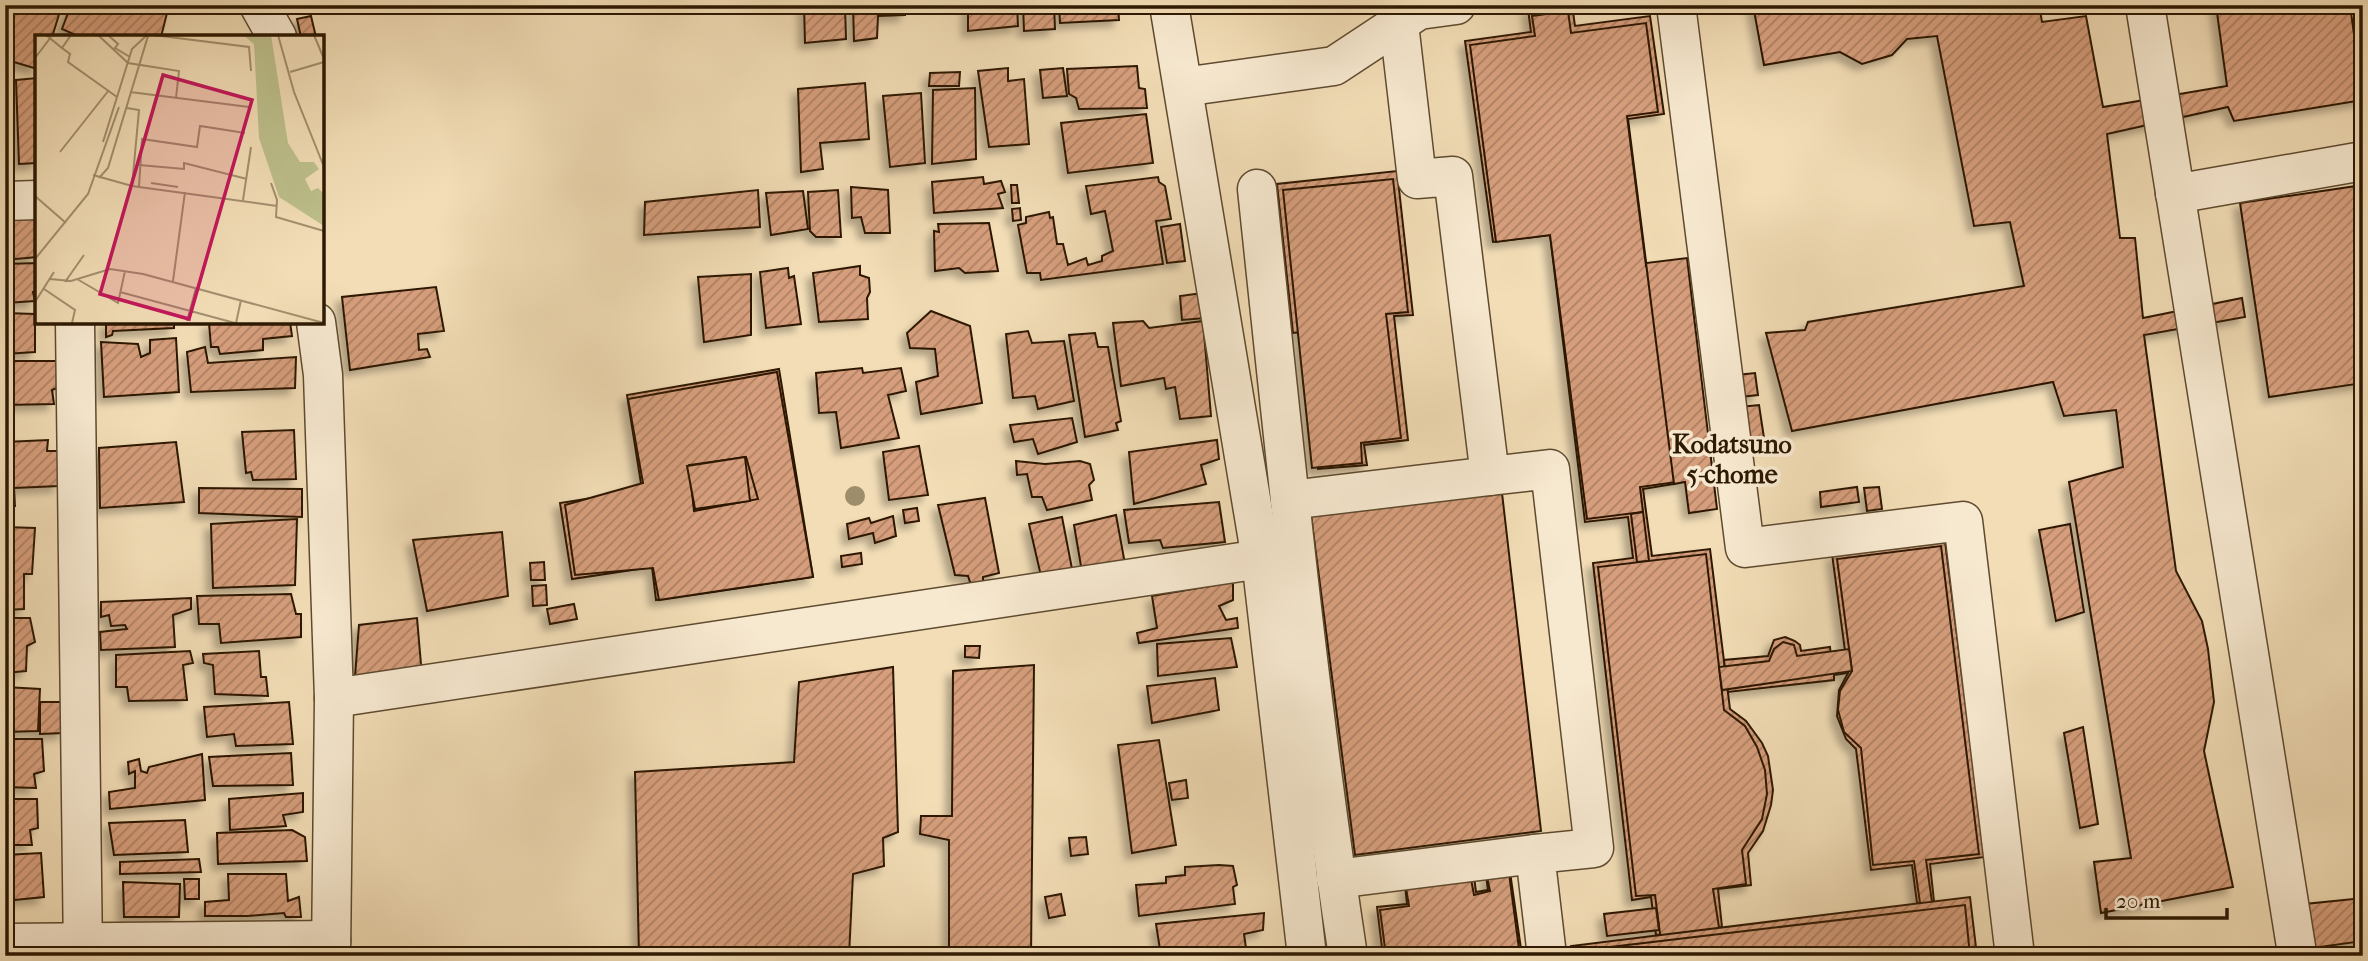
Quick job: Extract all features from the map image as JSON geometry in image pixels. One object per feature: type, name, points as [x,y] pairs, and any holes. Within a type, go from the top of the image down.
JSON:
[{"type":"street","points":[[259,5],[277,35]]},
{"type":"street","points":[[1171,5],[1261,559],[1307,956]]},
{"type":"street","points":[[1183,87],[1334,66],[1419,10],[1456,5]]},
{"type":"street","points":[[1676,5],[1745,548],[1963,521],[2015,956]]},
{"type":"street","points":[[2145,5],[2297,953]]},
{"type":"street","points":[[1399,24],[1417,179],[1453,176],[1490,476]]},
{"type":"street","points":[[2175,194],[2363,161]]},
{"type":"street","points":[[1257,189],[1290,500],[1336,879],[1348,956]]},
{"type":"street","points":[[5,201],[35,200]]},
{"type":"street","points":[[75,324],[83,949]]},
{"type":"street","points":[[5,943],[83,949],[331,948],[334,698],[323,375],[316,324]]},
{"type":"street","points":[[1290,500],[1550,469],[1594,848],[1336,879]]},
{"type":"street","points":[[334,698],[1261,559]]},
{"type":"street","points":[[1535,854],[1547,956]]},
{"type":"building","points":[[5,5],[62,5],[53,35],[35,35],[35,68],[14,62],[5,78],[5,23],[8,15],[5,14]]},
{"type":"building","points":[[71,5],[169,5],[162,35],[76,35],[62,29]]},
{"type":"building","points":[[804,5],[845,5],[846,39],[805,43]]},
{"type":"building","points":[[853,5],[905,5],[905,15],[878,16],[877,38],[854,41]]},
{"type":"building","points":[[968,5],[1017,5],[1018,26],[968,31]]},
{"type":"building","points":[[1023,5],[1054,5],[1055,29],[1024,31]]},
{"type":"building","points":[[1059,5],[1118,5],[1119,20],[1060,23]]},
{"type":"building","points":[[1572,5],[1575,26],[1650,16],[1664,114],[1628,119],[1674,484],[1643,489],[1652,556],[1710,549],[1730,709],[1746,721],[1762,743],[1768,756],[1773,790],[1763,831],[1748,853],[1751,885],[1718,889],[1722,927],[1656,935],[1651,897],[1632,900],[1593,563],[1633,558],[1628,517],[1585,522],[1550,235],[1493,242],[1465,41],[1531,32],[1528,9]]},
{"type":"building","points":[[1753,5],[2039,5],[2042,22],[2086,16],[2103,107],[2227,86],[2216,5],[2350,5],[2363,100],[2234,121],[2228,107],[2107,134],[2120,238],[2135,238],[2143,318],[2242,298],[2245,317],[2144,335],[2176,571],[2202,621],[2208,649],[2214,702],[2204,751],[2233,887],[2101,913],[2094,862],[2131,858],[2069,482],[2123,467],[2116,410],[2064,416],[2053,382],[1792,431],[1766,333],[1805,330],[1808,322],[2024,286],[2010,222],[1974,226],[1937,36],[1907,39],[1892,55],[1862,64],[1840,52],[1764,65]]},
{"type":"building","points":[[1568,11],[1571,33],[1646,23],[1658,112],[1627,116],[1646,266],[1685,261],[1713,477],[1640,487],[1643,512],[1587,519],[1550,235],[1496,242],[1470,45],[1535,36],[1532,16]]},
{"type":"building","points":[[311,16],[316,35],[301,35],[297,19]]},
{"type":"building","points":[[1137,66],[1139,88],[1145,89],[1147,108],[1079,109],[1076,98],[1069,94],[1067,69]]},
{"type":"building","points":[[1008,68],[1008,81],[1024,79],[1029,144],[989,147],[978,71]]},
{"type":"building","points":[[1063,68],[1067,96],[1043,98],[1040,70]]},
{"type":"building","points":[[960,72],[959,86],[929,86],[930,73]]},
{"type":"building","points":[[35,78],[35,163],[19,164],[16,80]]},
{"type":"building","points":[[865,83],[869,139],[820,143],[823,169],[801,172],[798,89]]},
{"type":"building","points":[[975,88],[976,159],[932,164],[933,90]]},
{"type":"building","points":[[921,93],[925,163],[890,167],[883,96]]},
{"type":"building","points":[[1146,114],[1153,163],[1068,173],[1061,123]]},
{"type":"building","points":[[5,116],[12,182],[5,184]]},
{"type":"building","points":[[1397,171],[1413,315],[1394,316],[1408,440],[1364,445],[1367,465],[1318,469],[1303,332],[1293,333],[1277,184]]},
{"type":"building","points":[[983,177],[984,184],[1001,181],[1005,192],[998,194],[1003,208],[934,213],[932,182]]},
{"type":"building","points":[[1158,177],[1159,182],[1165,186],[1171,219],[1156,221],[1163,264],[1041,280],[1040,273],[1027,273],[1018,225],[1026,223],[1026,217],[1049,212],[1050,218],[1053,217],[1057,244],[1063,244],[1068,265],[1086,258],[1088,265],[1102,261],[1102,256],[1113,251],[1105,211],[1091,214],[1086,186]]},
{"type":"building","points":[[1393,179],[1408,312],[1386,314],[1401,438],[1361,443],[1362,463],[1312,468],[1283,190]]},
{"type":"building","points":[[1011,185],[1017,185],[1019,203],[1012,203]]},
{"type":"building","points":[[2363,185],[2363,383],[2269,397],[2240,203]]},
{"type":"building","points":[[851,187],[888,190],[890,233],[865,233],[861,217],[852,218]]},
{"type":"building","points":[[758,190],[760,227],[644,235],[645,202]]},
{"type":"building","points":[[838,190],[841,237],[816,237],[810,231],[808,192]]},
{"type":"building","points":[[803,191],[808,229],[771,235],[766,193]]},
{"type":"building","points":[[1020,208],[1021,220],[1013,221],[1012,209]]},
{"type":"building","points":[[35,211],[35,257],[5,260],[5,214]]},
{"type":"building","points":[[989,223],[998,271],[965,273],[959,268],[935,271],[934,231],[939,232],[938,224]]},
{"type":"building","points":[[1180,224],[1185,261],[1167,263],[1161,227]]},
{"type":"building","points":[[1687,258],[1717,509],[1689,513],[1685,482],[1674,484],[1646,263]]},
{"type":"building","points":[[35,263],[35,301],[5,303],[5,264]]},
{"type":"building","points":[[860,266],[860,275],[869,278],[868,319],[819,322],[813,273]]},
{"type":"building","points":[[788,268],[789,278],[794,276],[801,324],[766,328],[760,272]]},
{"type":"building","points":[[751,274],[751,335],[704,342],[698,277]]},
{"type":"building","points":[[436,287],[444,331],[418,334],[419,350],[427,349],[430,357],[350,370],[342,297]]},
{"type":"building","points":[[1203,293],[1205,318],[1182,320],[1180,296]]},
{"type":"building","points":[[931,311],[970,326],[982,403],[921,414],[916,382],[938,376],[935,349],[910,348],[907,333]]},
{"type":"building","points":[[5,313],[35,314],[35,352],[5,354]]},
{"type":"building","points":[[1143,321],[1149,328],[1203,321],[1211,416],[1180,419],[1175,387],[1166,389],[1164,378],[1121,386],[1113,323]]},
{"type":"building","points":[[106,324],[174,324],[174,328],[113,331],[112,335],[106,337]]},
{"type":"building","points":[[209,324],[290,324],[292,336],[263,339],[263,350],[220,354],[218,347],[211,347]]},
{"type":"building","points":[[1028,331],[1032,343],[1064,341],[1074,401],[1038,409],[1035,396],[1013,398],[1006,334]]},
{"type":"building","points":[[1095,333],[1098,347],[1108,347],[1121,421],[1116,423],[1118,430],[1085,437],[1069,335]]},
{"type":"building","points":[[176,338],[179,392],[104,397],[101,342],[138,344],[141,357],[150,353],[150,340]]},
{"type":"building","points":[[205,347],[208,363],[296,357],[295,388],[191,392],[187,352]]},
{"type":"building","points":[[5,361],[60,361],[61,386],[52,390],[54,404],[5,405]]},
{"type":"building","points":[[862,368],[863,373],[901,368],[906,391],[888,395],[899,438],[841,448],[836,412],[819,413],[816,373]]},
{"type":"building","points":[[779,369],[813,577],[656,600],[652,567],[572,579],[560,503],[642,490],[627,395]]},
{"type":"building","points":[[777,372],[813,577],[659,600],[653,568],[575,575],[565,505],[643,483],[628,399]],"holes":[[[746,457],[758,499],[694,511],[689,465]]]},
{"type":"building","points":[[1755,373],[1758,395],[1740,397],[1737,375]]},
{"type":"building","points":[[1759,405],[1764,438],[1745,441],[1740,407]]},
{"type":"building","points":[[1072,418],[1077,442],[1038,454],[1033,439],[1014,442],[1010,425]]},
{"type":"building","points":[[294,430],[296,479],[253,480],[251,472],[246,473],[242,432]]},
{"type":"building","points":[[48,440],[47,451],[58,451],[59,486],[14,488],[15,506],[5,506],[5,442]]},
{"type":"building","points":[[1217,440],[1219,459],[1201,465],[1206,484],[1134,504],[1129,452]]},
{"type":"building","points":[[176,442],[184,502],[100,508],[99,448]]},
{"type":"building","points":[[919,446],[928,495],[889,500],[883,452]]},
{"type":"building","points":[[745,457],[750,501],[695,509],[687,466]]},
{"type":"building","points":[[1016,461],[1045,464],[1080,461],[1090,464],[1094,480],[1089,485],[1092,500],[1047,510],[1042,497],[1032,497],[1027,474],[1017,475]]},
{"type":"building","points":[[1857,487],[1859,502],[1821,507],[1820,492]]},
{"type":"building","points":[[1879,487],[1882,509],[1867,511],[1864,488]]},
{"type":"building","points":[[199,488],[302,489],[302,517],[199,513]]},
{"type":"building","points":[[1502,493],[1541,831],[1355,855],[1311,515]]},
{"type":"building","points":[[985,498],[999,573],[983,577],[983,582],[971,585],[968,576],[955,575],[938,505]]},
{"type":"building","points":[[1219,502],[1225,542],[1163,548],[1160,540],[1129,543],[1124,510]]},
{"type":"building","points":[[917,508],[919,521],[905,523],[903,510]]},
{"type":"building","points":[[1643,512],[1649,561],[1637,562],[1631,514]]},
{"type":"building","points":[[1116,515],[1125,564],[1082,572],[1074,525]]},
{"type":"building","points":[[893,516],[896,536],[875,543],[873,533],[849,539],[847,524],[869,518],[871,523]]},
{"type":"building","points":[[1062,517],[1073,574],[1041,576],[1029,524]]},
{"type":"building","points":[[297,519],[295,585],[213,588],[211,524]]},
{"type":"building","points":[[2070,524],[2084,612],[2056,621],[2039,530]]},
{"type":"building","points":[[5,527],[35,528],[32,574],[24,574],[24,609],[5,610]]},
{"type":"building","points":[[502,532],[508,596],[427,611],[413,540]]},
{"type":"building","points":[[1945,541],[1985,857],[1930,864],[1934,901],[1917,903],[1912,865],[1871,870],[1856,749],[1846,739],[1837,716],[1839,690],[1848,673],[1832,554]]},
{"type":"building","points":[[1941,546],[1979,854],[1926,860],[1933,909],[1921,910],[1914,861],[1873,865],[1861,748],[1844,732],[1838,710],[1840,691],[1852,671],[1837,559]]},
{"type":"building","points":[[861,553],[862,564],[842,567],[841,556]]},
{"type":"building","points":[[1706,554],[1724,710],[1745,726],[1757,747],[1765,770],[1767,794],[1762,819],[1742,850],[1746,884],[1713,889],[1720,934],[1661,941],[1655,895],[1636,896],[1598,567]]},
{"type":"building","points":[[544,562],[545,580],[531,580],[530,563]]},
{"type":"building","points":[[1233,582],[1233,600],[1219,606],[1226,620],[1237,618],[1238,628],[1139,643],[1137,633],[1157,628],[1152,596]]},
{"type":"building","points":[[546,585],[547,605],[533,606],[532,586]]},
{"type":"building","points":[[291,594],[296,614],[301,614],[301,637],[221,643],[219,624],[199,624],[197,596]]},
{"type":"building","points":[[191,598],[191,609],[173,615],[175,647],[101,650],[100,632],[127,629],[125,625],[111,626],[109,615],[101,617],[101,602]]},
{"type":"building","points":[[574,604],[577,619],[550,624],[547,609]]},
{"type":"building","points":[[5,618],[30,618],[35,642],[27,646],[26,671],[5,673]]},
{"type":"building","points":[[417,618],[422,676],[355,677],[359,625]]},
{"type":"building","points":[[1785,637],[1800,645],[1801,651],[1830,647],[1831,656],[1845,654],[1848,673],[1834,675],[1834,680],[1728,692],[1724,660],[1768,656],[1774,640]]},
{"type":"building","points":[[1231,638],[1237,667],[1158,676],[1157,644]]},
{"type":"building","points":[[1783,642],[1794,645],[1797,656],[1849,649],[1852,671],[1722,690],[1719,667],[1769,661],[1774,649]]},
{"type":"building","points":[[965,646],[980,646],[979,658],[965,657]]},
{"type":"building","points":[[190,651],[193,663],[183,665],[187,700],[129,701],[127,687],[116,687],[116,655]]},
{"type":"building","points":[[259,651],[261,677],[266,677],[268,696],[215,694],[213,665],[204,663],[203,654]]},
{"type":"building","points":[[1034,665],[1031,956],[949,956],[949,840],[920,834],[921,816],[952,816],[953,671]]},
{"type":"building","points":[[893,667],[898,832],[883,838],[884,866],[853,874],[849,956],[639,956],[635,772],[794,762],[799,682]]},
{"type":"building","points":[[1215,678],[1219,710],[1152,723],[1147,686]]},
{"type":"building","points":[[5,687],[40,689],[38,731],[5,732]]},
{"type":"building","points":[[40,702],[63,702],[64,733],[40,734]]},
{"type":"building","points":[[289,702],[293,744],[236,746],[234,734],[207,737],[204,707]]},
{"type":"building","points":[[2083,727],[2098,824],[2080,828],[2064,733]]},
{"type":"building","points":[[5,739],[42,739],[44,771],[34,774],[36,788],[5,787]]},
{"type":"building","points":[[1159,740],[1176,845],[1132,853],[1118,745]]},
{"type":"building","points":[[291,753],[293,785],[213,786],[209,757]]},
{"type":"building","points":[[202,754],[205,800],[110,809],[109,792],[135,788],[135,771],[129,774],[128,762],[139,759],[141,771],[147,773],[149,767]]},
{"type":"building","points":[[1186,780],[1188,798],[1172,800],[1169,783]]},
{"type":"building","points":[[303,793],[303,812],[283,815],[286,826],[230,830],[229,799]]},
{"type":"building","points":[[5,799],[37,799],[38,828],[30,830],[32,845],[5,845]]},
{"type":"building","points":[[185,820],[188,852],[114,855],[109,823]]},
{"type":"building","points":[[292,830],[305,837],[307,861],[218,864],[217,833]]},
{"type":"building","points":[[1086,837],[1088,854],[1071,856],[1069,838]]},
{"type":"building","points":[[41,853],[44,897],[5,901],[5,855]]},
{"type":"building","points":[[199,859],[201,872],[120,874],[120,862]]},
{"type":"building","points":[[1233,866],[1237,885],[1233,887],[1235,904],[1139,916],[1136,885],[1166,883],[1166,877],[1185,875],[1185,867]]},
{"type":"building","points":[[1510,872],[1522,956],[1383,956],[1377,907],[1407,904],[1405,885],[1474,876],[1476,892],[1488,890],[1486,875]]},
{"type":"building","points":[[1509,873],[1520,956],[1386,956],[1380,910],[1409,906],[1406,888],[1471,879],[1474,895],[1490,891],[1487,877]]},
{"type":"building","points":[[228,874],[286,874],[288,901],[299,897],[301,917],[286,917],[284,913],[205,916],[205,902],[229,900]]},
{"type":"building","points":[[184,879],[199,879],[199,899],[185,899]]},
{"type":"building","points":[[123,882],[180,884],[179,917],[124,917]]},
{"type":"building","points":[[1061,894],[1065,915],[1049,918],[1045,897]]},
{"type":"building","points":[[1970,897],[1977,956],[1572,956],[1571,946]]},
{"type":"building","points":[[2363,898],[2363,941],[2313,948],[2305,904]]},
{"type":"building","points":[[1965,905],[1970,956],[1577,956],[1577,951]]},
{"type":"building","points":[[1656,908],[1659,930],[1607,936],[1604,914]]},
{"type":"building","points":[[1264,913],[1263,930],[1244,934],[1247,955],[1161,956],[1156,924]]},
{"type":"district","name":"Kodatsuno 5-chome","points":[[1732,459]]}]
